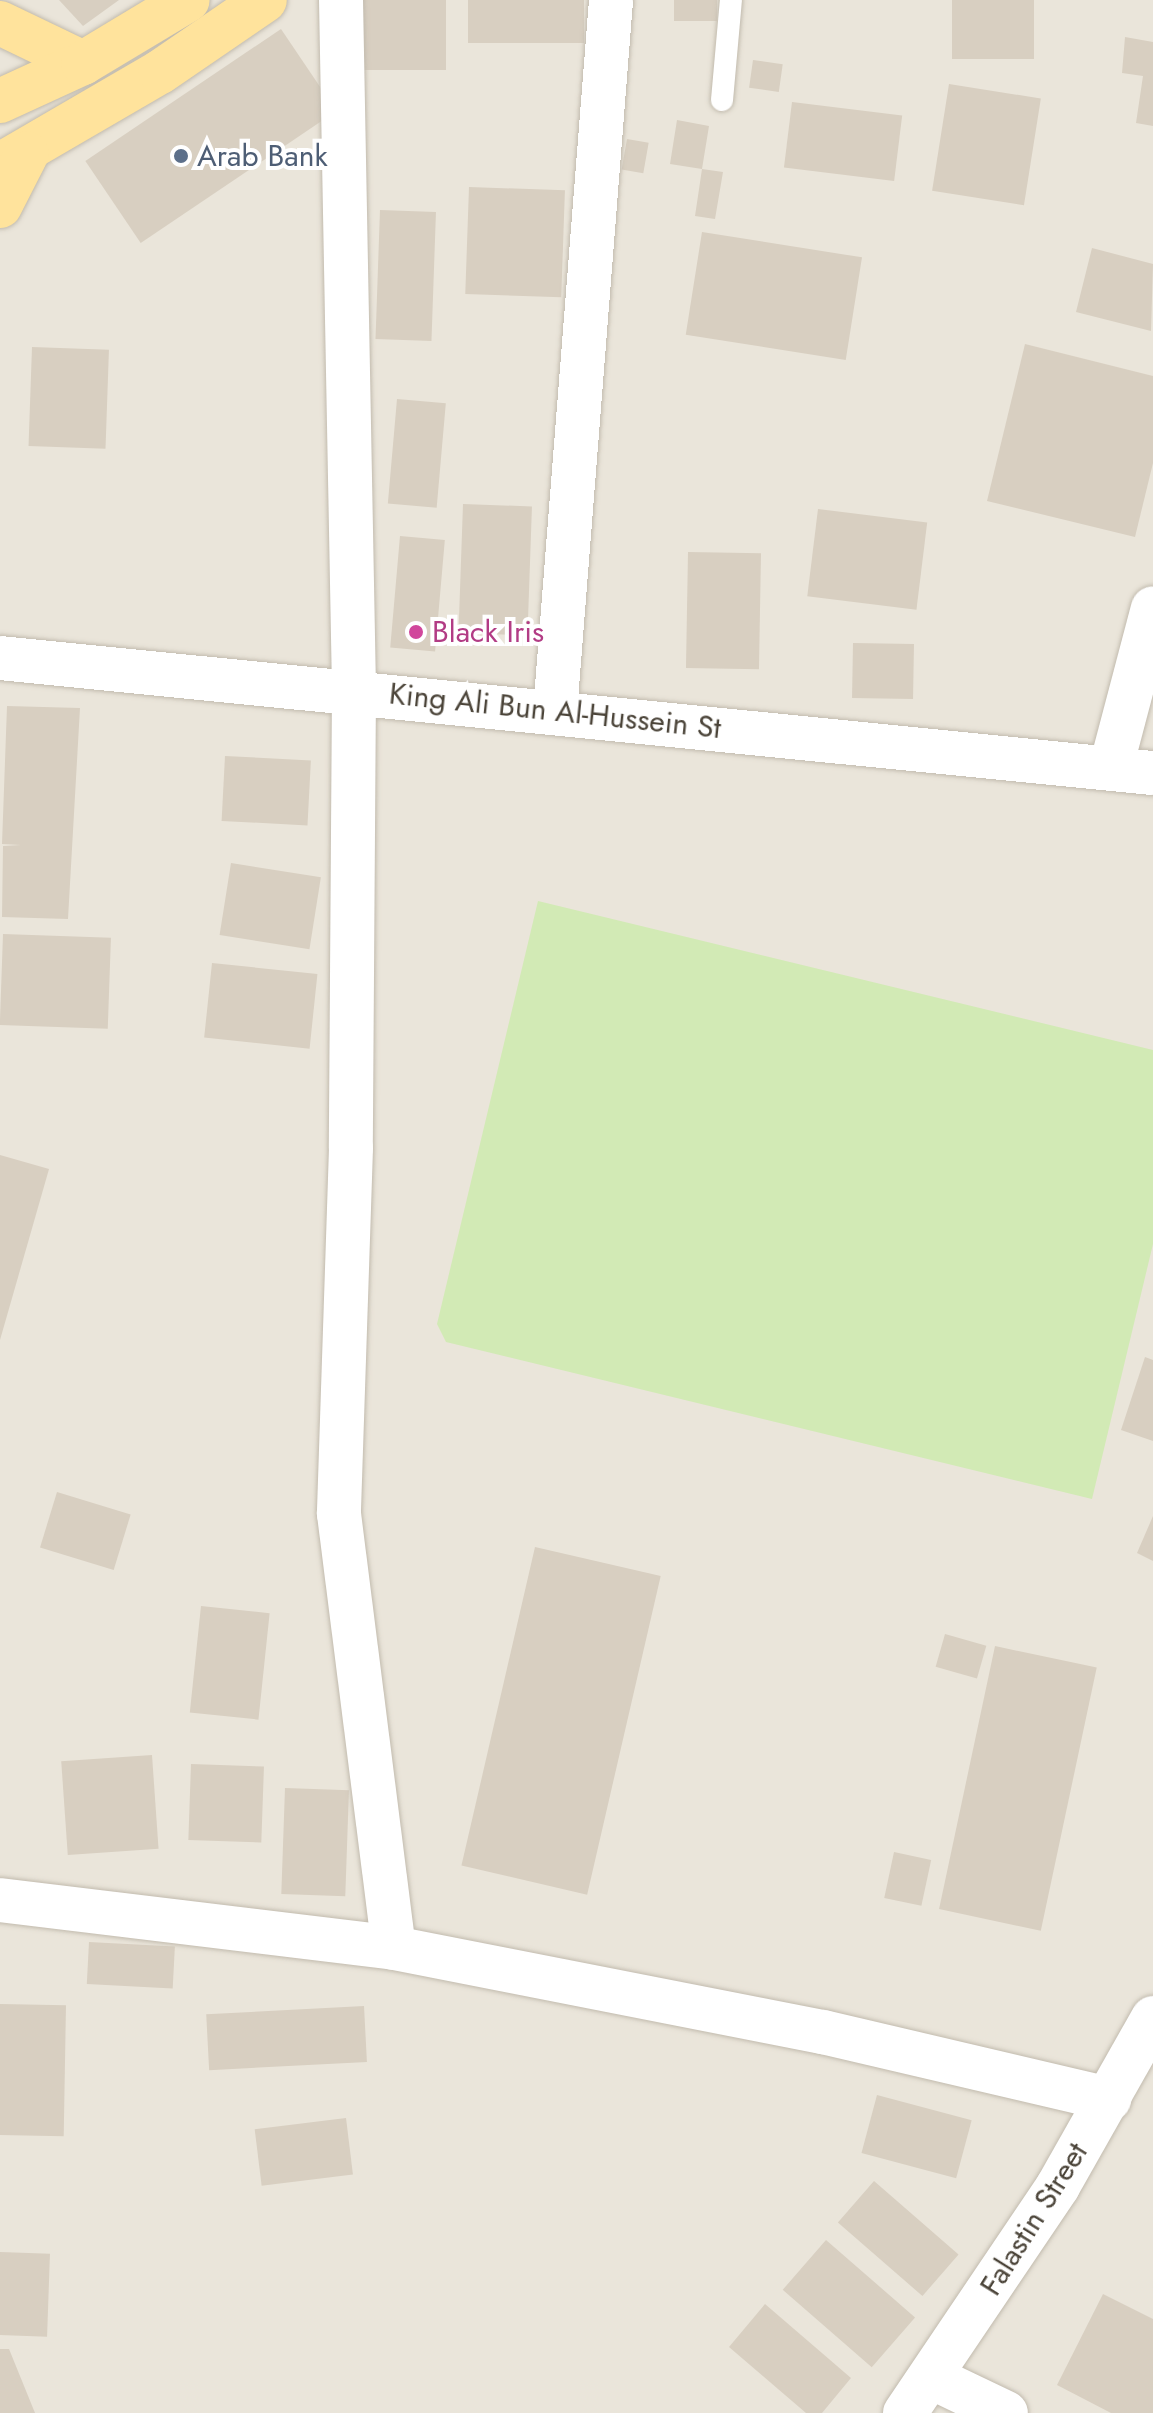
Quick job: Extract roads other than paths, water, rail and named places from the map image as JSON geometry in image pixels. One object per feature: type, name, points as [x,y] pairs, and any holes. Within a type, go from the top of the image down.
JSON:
[{"type":"main road","points":[[0,101],[83,63],[188,0]]},
{"type":"main road","points":[[0,206],[13,159],[265,0]]},
{"type":"main road","points":[[0,23],[83,63]]},
{"type":"street","points":[[341,0],[354,689],[351,1148],[339,1514],[394,1948]]},
{"type":"street","points":[[555,712],[611,0]]},
{"type":"street","points":[[1111,767],[1153,608]]},
{"type":"street","name":"King Ali Bun Al-Hussein St","points":[[0,658],[354,689],[1153,773]]},
{"type":"street","points":[[1111,767],[1153,755]]},
{"type":"street","points":[[0,1900],[394,1948],[823,2032],[1109,2099]]},
{"type":"street","name":"Falastin Street","points":[[905,2413],[1109,2099],[1153,2018]]},
{"type":"street","points":[[931,2377],[1006,2413]]},
{"type":"lane","points":[[722,100],[731,0]]},
{"type":"place","name":"Arab Bank","points":[[181,156]]},
{"type":"place","name":"Black Iris","points":[[416,632]]}]
